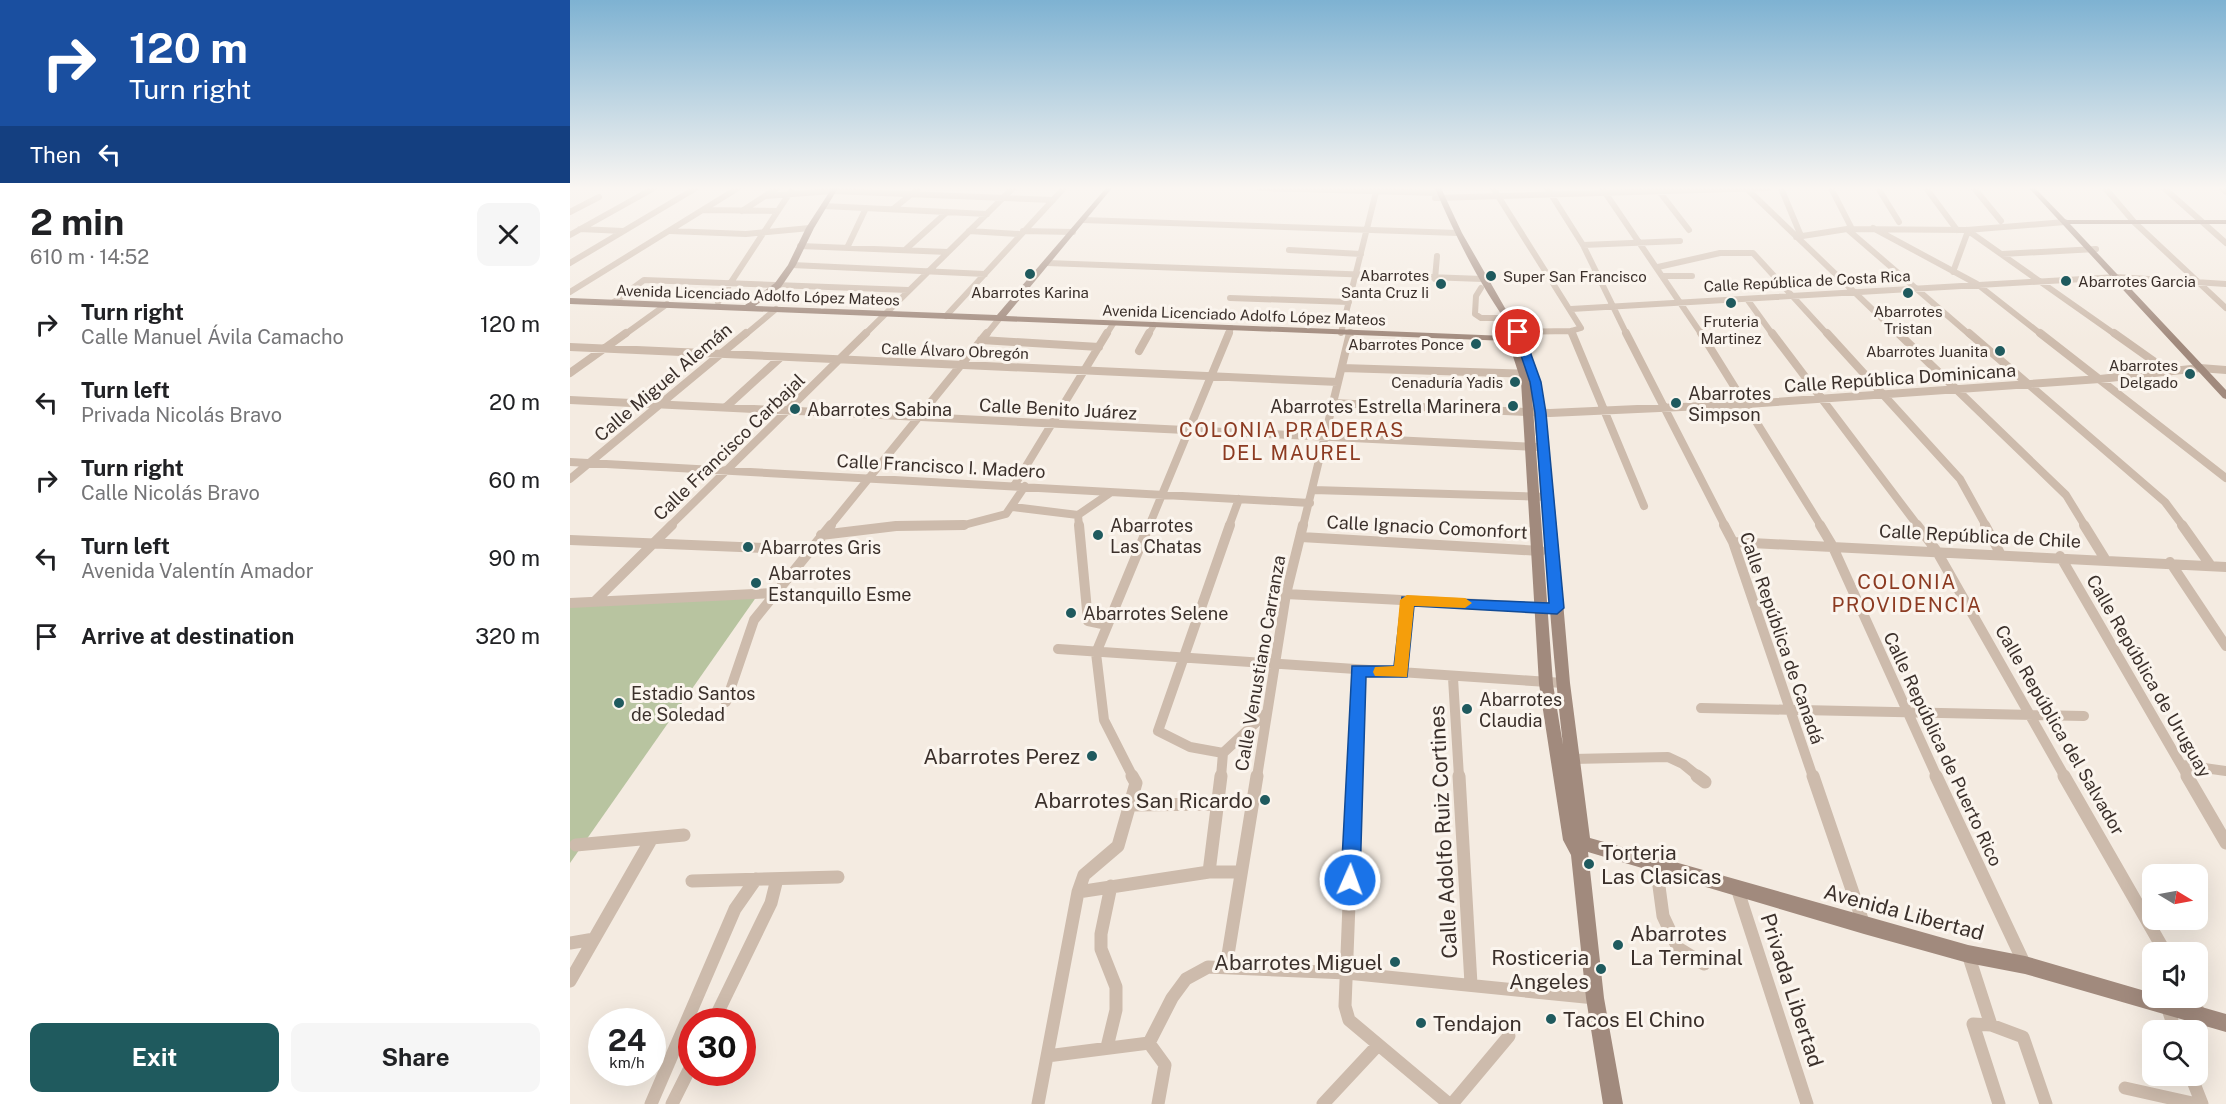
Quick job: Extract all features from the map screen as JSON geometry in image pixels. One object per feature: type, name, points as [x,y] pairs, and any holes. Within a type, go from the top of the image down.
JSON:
[{"type":"street","points":[[570,263],[609,240]]},
{"type":"street","points":[[570,292],[655,240]]},
{"type":"street","points":[[718,302],[757,240]]},
{"type":"street","points":[[747,308],[778,285],[792,265],[804,240]]},
{"type":"street","points":[[847,248],[851,240]]},
{"type":"street","points":[[905,250],[917,240]]},
{"type":"street","name":"Calle Francisco Carbajal","points":[[594,602],[960,240]]},
{"type":"street","points":[[946,316],[1014,240]]},
{"type":"street","points":[[726,702],[754,620],[959,365],[1067,240]]},
{"type":"street","name":"Calle Venustiano Carranza","points":[[1226,967],[1273,663],[1286,594],[1342,368],[1349,302],[1365,240]]},
{"type":"street","points":[[1458,240],[1498,318],[1515,335],[1571,332],[1581,328],[1525,240]]},
{"type":"street","name":"Calle República de Canadá","points":[[1580,240],[1663,408],[1733,542],[1864,925]]},
{"type":"street","name":"Calle República de Puerto Rico","points":[[1639,240],[1747,404],[1832,545],[2025,965]]},
{"type":"street","name":"Calle República de Uruguay","points":[[1802,240],[1853,292],[2066,495],[2105,559]]},
{"type":"street","points":[[1862,240],[2165,502],[2211,566]]},
{"type":"street","points":[[1894,240],[1977,284],[2226,478]]},
{"type":"street","points":[[1953,272],[1964,240]]},
{"type":"street","points":[[1981,240],[2169,372]]},
{"type":"street","points":[[2084,240],[2203,368],[2226,396]]},
{"type":"street","points":[[2153,240],[2226,308]]},
{"type":"street","points":[[1583,245],[1680,241]]},
{"type":"street","points":[[800,246],[948,252]]},
{"type":"street","points":[[2002,254],[2093,249]]},
{"type":"street","points":[[1289,250],[1361,254]]},
{"type":"street","points":[[1658,267],[1701,257],[1749,252],[1885,394],[1959,479],[2001,555]]},
{"type":"street","points":[[1435,279],[1437,256]]},
{"type":"street","points":[[1047,264],[1480,282]]},
{"type":"street","points":[[792,265],[985,273]]},
{"type":"street","points":[[1664,276],[1692,276]]},
{"type":"street","name":"Calle República de Costa Rica","points":[[1571,309],[2038,280],[2120,277],[2226,284]]},
{"type":"street","points":[[614,302],[644,280],[908,290]]},
{"type":"street","points":[[1480,282],[1475,314],[1481,318],[1498,318]]},
{"type":"street","points":[[1480,282],[1515,335],[1529,374],[1538,447],[1548,498],[1578,845],[1595,998],[1613,1104]]},
{"type":"street","points":[[1230,298],[1349,302]]},
{"type":"street","name":"Calle República del Salvador","points":[[1747,298],[1819,399],[1936,550],[2027,714],[2159,942]]},
{"type":"street","name":"Avenida Licenciado Adolfo López Mateos","points":[[570,301],[1346,333],[1515,335]]},
{"type":"street","points":[[570,373],[667,304]]},
{"type":"street","name":"Calle Miguel Alemán","points":[[570,479],[776,309]]},
{"type":"street","points":[[1014,486],[1113,324]]},
{"type":"street","points":[[1139,351],[1154,325]]},
{"type":"street","points":[[1038,1104],[1078,892],[1084,875],[1118,846],[1136,783],[1104,720],[1096,653],[1160,494],[1231,328]]},
{"type":"street","points":[[1571,332],[1644,506]]},
{"type":"street","points":[[981,340],[1099,347]]},
{"type":"street","name":"Calle Álvaro Obregón","points":[[570,347],[1338,382]]},
{"type":"street","points":[[726,407],[781,357]]},
{"type":"street","points":[[1342,368],[1529,374]]},
{"type":"street","points":[[2203,368],[2226,389]]},
{"type":"street","name":"Calle República Dominicana","points":[[1333,403],[1535,413],[1747,404],[2100,379],[2203,368],[2226,370]]},
{"type":"street","name":"Calle Benito Juárez","points":[[570,400],[1538,447]]},
{"type":"street","points":[[1538,447],[1533,497],[1546,684],[1578,845]]},
{"type":"street","name":"Calle Francisco I. Madero","points":[[570,462],[1310,503]]},
{"type":"street","points":[[821,535],[896,526],[964,525],[1006,514],[1013,507],[1025,486]]},
{"type":"street","points":[[1313,490],[1548,498]]},
{"type":"street","points":[[1013,507],[1078,515],[1111,492]]},
{"type":"street","points":[[1223,753],[1190,747],[1158,731],[1186,657],[1239,499]]},
{"type":"street","points":[[1078,515],[1088,621],[1107,626]]},
{"type":"street","name":"Calle Ignacio Comonfort","points":[[1301,537],[1552,552]]},
{"type":"street","points":[[570,540],[810,550]]},
{"type":"street","name":"Calle República de Chile","points":[[1733,542],[2060,556],[2226,567]]},
{"type":"street","name":"Calle República de Uruguay","points":[[2060,556],[2183,765],[2226,843]]},
{"type":"street","points":[[2170,562],[2226,646]]},
{"type":"street","points":[[570,603],[774,593]]},
{"type":"street","points":[[1286,594],[1557,608]]},
{"type":"street","points":[[1401,673],[1407,600]]},
{"type":"street","points":[[1058,649],[1453,678],[1563,683]]},
{"type":"street","points":[[1358,670],[1345,1006],[1349,1020],[1451,1104],[1509,1036]]},
{"type":"street","name":"Calle Adolfo Ruiz Cortines","points":[[1453,678],[1471,984]]},
{"type":"street","points":[[1701,708],[2084,716]]},
{"type":"street","points":[[1209,872],[1219,804],[1223,753],[1265,714]]},
{"type":"street","points":[[1572,759],[1668,758],[1683,764],[1705,782]]},
{"type":"street","points":[[2183,765],[2226,771]]},
{"type":"street","points":[[1130,805],[1219,804]]},
{"type":"street","points":[[576,845],[684,836]]},
{"type":"street","points":[[570,981],[652,838]]},
{"type":"street","name":"Avenida Libertad","points":[[1578,845],[1656,864],[1968,954],[2025,965],[2142,999]]},
{"type":"street","points":[[1656,864],[1663,916],[1678,948],[1704,964]]},
{"type":"street","points":[[1078,892],[1209,872],[1241,872]]},
{"type":"street","points":[[692,881],[838,877]]},
{"type":"street","points":[[675,1097],[655,1098],[735,909],[756,879]]},
{"type":"street","points":[[720,1008],[771,903],[777,879]]},
{"type":"street","points":[[1107,1047],[1116,1010],[1116,987],[1101,949],[1101,934],[1111,886]]},
{"type":"street","name":"Privada Libertad","points":[[1737,888],[1807,1104]]},
{"type":"street","points":[[570,943],[594,939]]},
{"type":"street","points":[[1968,954],[1992,1025]]},
{"type":"street","points":[[1149,1042],[1172,998],[1186,979],[1208,967],[1347,973],[1595,998]]},
{"type":"street","name":"Avenida Libertad","points":[[2173,1008],[2226,1023]]},
{"type":"street","points":[[2197,1008],[2201,1016]]},
{"type":"street","points":[[1999,1104],[1973,1024],[1992,1025],[2023,1037],[2046,1104]]},
{"type":"street","points":[[1047,1056],[1149,1042]]},
{"type":"street","points":[[1149,1042],[1165,1065],[1158,1104]]},
{"type":"street","points":[[1323,1104],[1378,1045]]},
{"type":"street","points":[[2196,1086],[2202,1104]]},
{"type":"street","points":[[2125,1088],[2197,1104]]},
{"type":"green space","name":"Estadio Santos de Soledad","points":[[757,596],[570,863],[570,607]]},
{"type":"slow traffic","points":[[1381,672],[1401,673],[1407,600],[1465,603]]},
{"type":"place","name":"Abarrotes Karina","points":[[1030,274]]},
{"type":"place","name":"Super San Francisco","points":[[1491,276]]},
{"type":"place","name":"Abarrotes Garcia","points":[[2066,281]]},
{"type":"place","name":"Abarrotes Santa Cruz Ii","points":[[1441,284]]},
{"type":"place","name":"Abarrotes Tristan","points":[[1908,293]]},
{"type":"place","name":"Fruteria Martinez","points":[[1731,303]]},
{"type":"place","name":"Abarrotes Ponce","points":[[1476,344]]},
{"type":"place","name":"Abarrotes Juanita","points":[[2000,351]]},
{"type":"place","name":"Abarrotes Delgado","points":[[2190,374]]},
{"type":"place","name":"Cenaduría Yadis","points":[[1515,382]]},
{"type":"place","name":"Abarrotes Simpson","points":[[1676,403]]},
{"type":"place","name":"Abarrotes Estrella Marinera","points":[[1513,406]]},
{"type":"place","name":"Abarrotes Sabina","points":[[795,409]]},
{"type":"place","name":"Abarrotes Las Chatas","points":[[1098,535]]},
{"type":"place","name":"Abarrotes Gris","points":[[748,547]]},
{"type":"place","name":"Abarrotes Estanquillo Esme","points":[[756,583]]},
{"type":"place","name":"Abarrotes Selene","points":[[1071,613]]},
{"type":"place","name":"Estadio Santos de Soledad","points":[[619,703]]},
{"type":"place","name":"Abarrotes Claudia","points":[[1467,709]]},
{"type":"place","name":"Abarrotes Perez","points":[[1092,756]]},
{"type":"place","name":"Abarrotes San Ricardo","points":[[1265,800]]},
{"type":"place","name":"Torteria Las Clasicas","points":[[1589,864]]},
{"type":"place","name":"Abarrotes La Terminal","points":[[1618,945]]},
{"type":"place","name":"Abarrotes Miguel","points":[[1395,962]]},
{"type":"place","name":"Rosticeria Angeles","points":[[1601,969]]},
{"type":"place","name":"Tacos El Chino","points":[[1551,1019]]},
{"type":"place","name":"Tendajon","points":[[1421,1023]]},
{"type":"district","name":"COLONIA PRADERAS DEL MAUREL","points":[[1292,442]]},
{"type":"district","name":"COLONIA PROVIDENCIA","points":[[1907,594]]},
{"type":"route","points":[[1350,880],[1358,670],[1401,673],[1407,600],[1557,608],[1541,413],[1536,382],[1518,332]]}]
